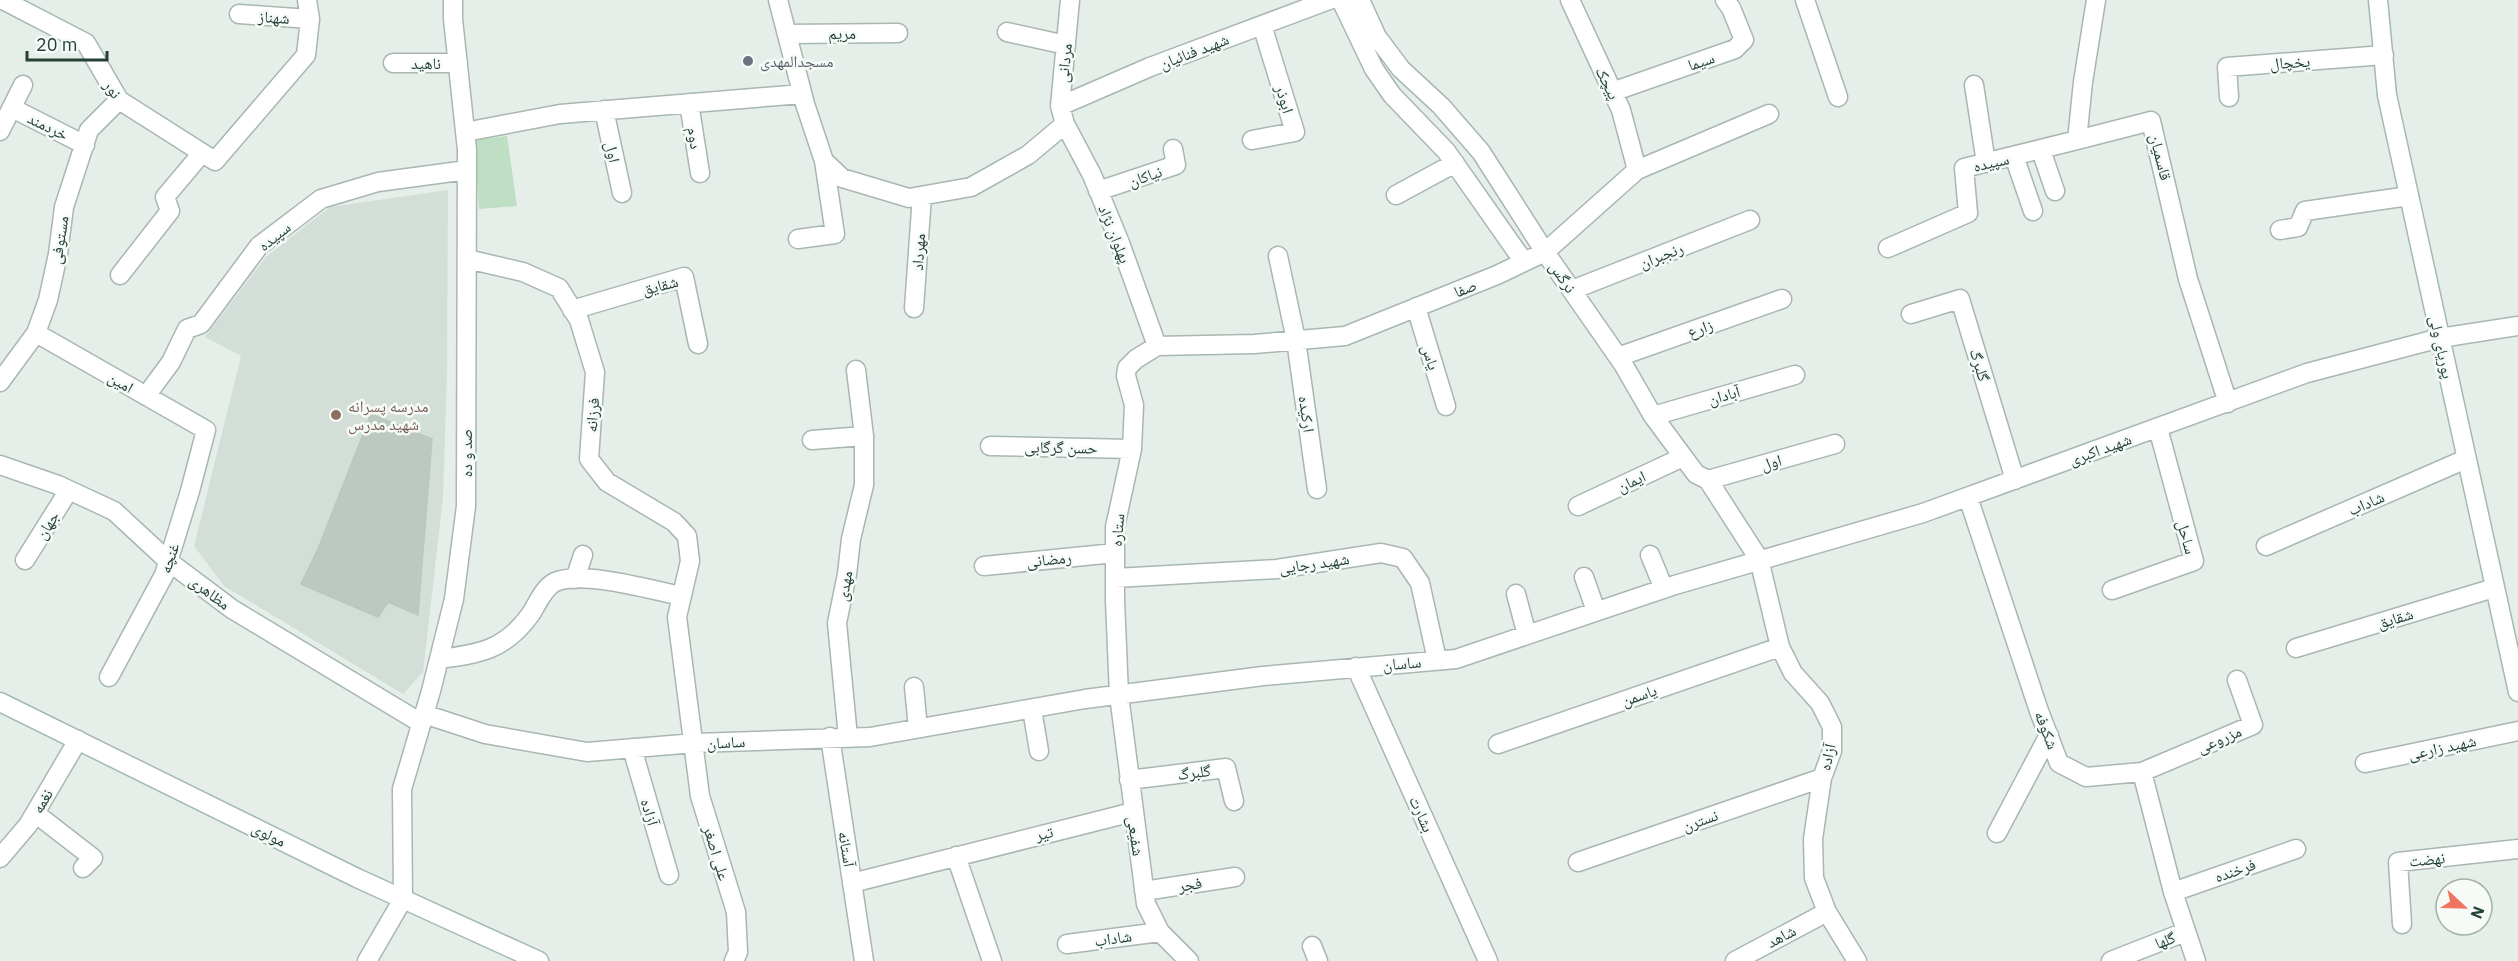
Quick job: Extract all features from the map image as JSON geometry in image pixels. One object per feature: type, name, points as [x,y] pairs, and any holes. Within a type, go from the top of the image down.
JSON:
[{"type":"street","name":"نور","points":[[3,0],[31,17],[86,43],[119,100],[209,157]]},
{"type":"street","points":[[120,275],[170,210],[165,196],[209,157],[306,55],[310,19],[307,0]]},
{"type":"street","name":"صد و ده","points":[[403,899],[402,789],[454,599],[466,506],[467,170],[453,0]]},
{"type":"street","points":[[778,0],[802,94],[824,162],[836,234],[798,239]]},
{"type":"street","name":"مردانی","points":[[1065,124],[1060,106],[1070,0]]},
{"type":"street","name":"شهید فنائیان","points":[[1060,106],[1150,67],[1329,0]]},
{"type":"street","name":"نرگس","points":[[1341,0],[1380,77],[1392,94],[1455,163],[1524,262]]},
{"type":"street","name":"نرگس","points":[[1360,0],[1377,37],[1401,69],[1441,106],[1481,152],[1545,252],[1618,357],[1653,416],[1696,474],[1708,480],[1759,559]]},
{"type":"street","name":"پیچک","points":[[1570,0],[1628,132],[1636,170]]},
{"type":"street","name":"سیما","points":[[1612,92],[1735,49],[1744,40],[1731,8],[1725,0]]},
{"type":"street","points":[[1804,0],[1839,97]]},
{"type":"street","points":[[2077,140],[2083,82],[2096,0]]},
{"type":"street","name":"پوریای ولی","points":[[2378,0],[2387,95],[2518,692]]},
{"type":"street","name":"شهناز","points":[[239,14],[310,19]]},
{"type":"street","name":"ابوذر","points":[[1252,140],[1295,132],[1262,25]]},
{"type":"street","points":[[1007,32],[1066,45]]},
{"type":"street","name":"مریم","points":[[787,34],[898,33]]},
{"type":"street","name":"یخچال","points":[[2229,97],[2227,67],[2384,55]]},
{"type":"street","name":"ناهید","points":[[393,63],[458,63]]},
{"type":"street","name":"خردمند","points":[[0,131],[23,85]]},
{"type":"street","points":[[1974,85],[1986,163]]},
{"type":"street","points":[[465,132],[560,114],[802,94]]},
{"type":"street","name":"مستوفی","points":[[0,382],[36,333],[48,300],[58,254],[64,207],[89,130],[119,100]]},
{"type":"street","name":"دوم","points":[[689,103],[700,173]]},
{"type":"street","name":"خردمند","points":[[12,108],[85,145]]},
{"type":"street","name":"اول","points":[[604,110],[622,193]]},
{"type":"street","name":"صفا","points":[[1157,346],[1254,344],[1345,336],[1497,275],[1545,252],[1636,170],[1769,114]]},
{"type":"street","name":"قاسمیان","points":[[2077,140],[2151,121],[2172,201],[2188,279],[2228,403]]},
{"type":"street","points":[[824,162],[842,178],[909,198],[922,196],[971,187],[1028,155],[1065,124]]},
{"type":"street","name":"پهلوان نژاد","points":[[1065,124],[1098,192],[1157,346]]},
{"type":"street","name":"سپیده","points":[[1888,248],[1968,213],[1964,168],[2077,140]]},
{"type":"street","name":"نیاکان","points":[[1098,192],[1176,165],[1173,149]]},
{"type":"street","points":[[2041,150],[2055,191]]},
{"type":"street","points":[[2014,156],[2032,211]]},
{"type":"street","points":[[1396,195],[1455,163]]},
{"type":"street","name":"سپیده","points":[[146,396],[171,362],[187,329],[201,324],[259,246],[321,199],[378,182],[467,170]]},
{"type":"street","name":"مهرداد","points":[[914,308],[922,196]]},
{"type":"street","points":[[2280,230],[2298,227],[2305,212],[2409,196]]},
{"type":"street","name":"رنجبران","points":[[1572,290],[1750,220]]},
{"type":"street","name":"ارکیده","points":[[1278,256],[1296,340],[1317,489]]},
{"type":"street","name":"فرزانه","points":[[467,259],[523,272],[559,288],[579,321],[595,372],[589,459],[607,482],[674,522],[687,536],[690,561],[677,617],[695,744]]},
{"type":"street","name":"شقایق","points":[[572,310],[684,277],[698,344]]},
{"type":"street","name":"گلبرگ","points":[[1911,314],[1960,298],[2015,480]]},
{"type":"street","name":"زارع","points":[[1618,357],[1782,299]]},
{"type":"street","name":"یاس","points":[[1416,307],[1446,406]]},
{"type":"street","name":"شهید اکبری","points":[[1759,559],[1923,513],[2307,373],[2440,338],[2518,326]]},
{"type":"street","name":"امین","points":[[36,333],[206,430]]},
{"type":"street","name":"ستاره","points":[[1119,695],[1115,527],[1132,449],[1134,405],[1126,376],[1127,368],[1136,359],[1157,346]]},
{"type":"street","name":"مهدی","points":[[839,737],[837,623],[847,574],[851,539],[864,485],[864,436],[856,370]]},
{"type":"street","name":"آبادان","points":[[1653,416],[1795,375]]},
{"type":"street","name":"ساحل","points":[[2112,590],[2194,561],[2158,429]]},
{"type":"street","name":"غنچه","points":[[109,677],[164,575],[206,430]]},
{"type":"street","points":[[812,440],[864,436]]},
{"type":"street","name":"اول","points":[[1708,480],[1835,444]]},
{"type":"street","name":"حسن گرگابی","points":[[990,446],[1132,449]]},
{"type":"street","name":"ایمان","points":[[1578,506],[1683,457]]},
{"type":"street","name":"شاداب","points":[[2266,546],[2466,459]]},
{"type":"street","name":"مظاهری","points":[[0,465],[69,490],[114,511],[168,561],[232,609],[422,718]]},
{"type":"street","name":"جهان","points":[[26,560],[69,490]]},
{"type":"street","name":"شکوفه","points":[[1968,497],[2060,763],[2086,777],[2142,772]]},
{"type":"street","name":"رمضانی","points":[[984,566],[1115,553]]},
{"type":"street","name":"شهید رجایی","points":[[1115,578],[1277,569],[1381,554],[1403,558],[1420,583],[1437,660]]},
{"type":"street","points":[[574,579],[583,555]]},
{"type":"street","points":[[1650,555],[1664,589]]},
{"type":"street","name":"ساسان","points":[[422,718],[485,734],[587,752],[695,744],[870,737],[1119,695],[1263,676],[1456,659],[1759,559]]},
{"type":"street","name":"آزاده","points":[[1759,559],[1780,647],[1793,673],[1820,703],[1832,728],[1832,752],[1822,778],[1813,839],[1814,878],[1827,912],[1857,961]]},
{"type":"street","points":[[439,659],[478,654],[504,642],[530,615],[539,599],[554,582],[585,577],[682,596]]},
{"type":"street","points":[[1584,577],[1596,611]]},
{"type":"street","name":"شقایق","points":[[2296,648],[2494,588]]},
{"type":"street","points":[[1516,594],[1527,635]]},
{"type":"street","name":"یاسمن","points":[[1498,744],[1780,647]]},
{"type":"street","name":"بشارت","points":[[1356,668],[1488,961]]},
{"type":"street","name":"مزروعی","points":[[2142,772],[2253,725],[2237,680]]},
{"type":"street","points":[[914,687],[918,728]]},
{"type":"street","name":"شفیعی","points":[[1119,695],[1132,812],[1146,904],[1160,932],[1189,961]]},
{"type":"street","name":"مولوی","points":[[0,702],[403,899],[539,961]]},
{"type":"street","points":[[1032,709],[1039,751]]},
{"type":"street","name":"شهید زارعی","points":[[2365,763],[2518,731]]},
{"type":"street","points":[[1997,833],[2049,735]]},
{"type":"street","name":"آستانه","points":[[839,737],[852,883],[864,961]]},
{"type":"street","name":"نغمه","points":[[0,858],[35,813],[78,740]]},
{"type":"street","name":"علی اصغر","points":[[695,744],[700,796],[736,912],[738,952],[734,961]]},
{"type":"street","name":"آزاده","points":[[632,748],[669,875]]},
{"type":"street","name":"گلبرگ","points":[[1129,780],[1226,768],[1234,801]]},
{"type":"street","points":[[2142,772],[2173,892],[2196,961]]},
{"type":"street","name":"نسترن","points":[[1578,862],[1822,778]]},
{"type":"street","name":"تیر","points":[[852,883],[1132,812]]},
{"type":"street","points":[[35,813],[93,858],[83,868]]},
{"type":"street","name":"فرخنده","points":[[2173,892],[2296,849]]},
{"type":"street","name":"نهضت","points":[[2402,924],[2398,862],[2518,849]]},
{"type":"street","points":[[956,856],[992,961]]},
{"type":"street","name":"فجر","points":[[1144,891],[1235,877]]},
{"type":"street","points":[[367,961],[403,899]]},
{"type":"street","name":"شاهد","points":[[1735,961],[1827,912]]},
{"type":"street","name":"شاداب","points":[[1067,944],[1160,932]]},
{"type":"street","name":"گلها","points":[[2111,961],[2185,932]]},
{"type":"shaded area","name":"مدرسه پسرانه شهید مدرس","points":[[448,190],[447,374],[443,498],[423,672],[403,694],[224,586],[194,546],[241,356],[205,337],[266,257],[330,207]]},
{"type":"green space","points":[[507,136],[517,206],[479,209],[474,140]]},
{"type":"building","points":[[371,414],[432,439],[418,615],[388,602],[378,617],[301,584],[318,549]]},
{"type":"place","name":"مسجدالمهدی","points":[[748,61]]},
{"type":"place","name":"مدرسه پسرانه شهید مدرس","points":[[336,415]]}]
